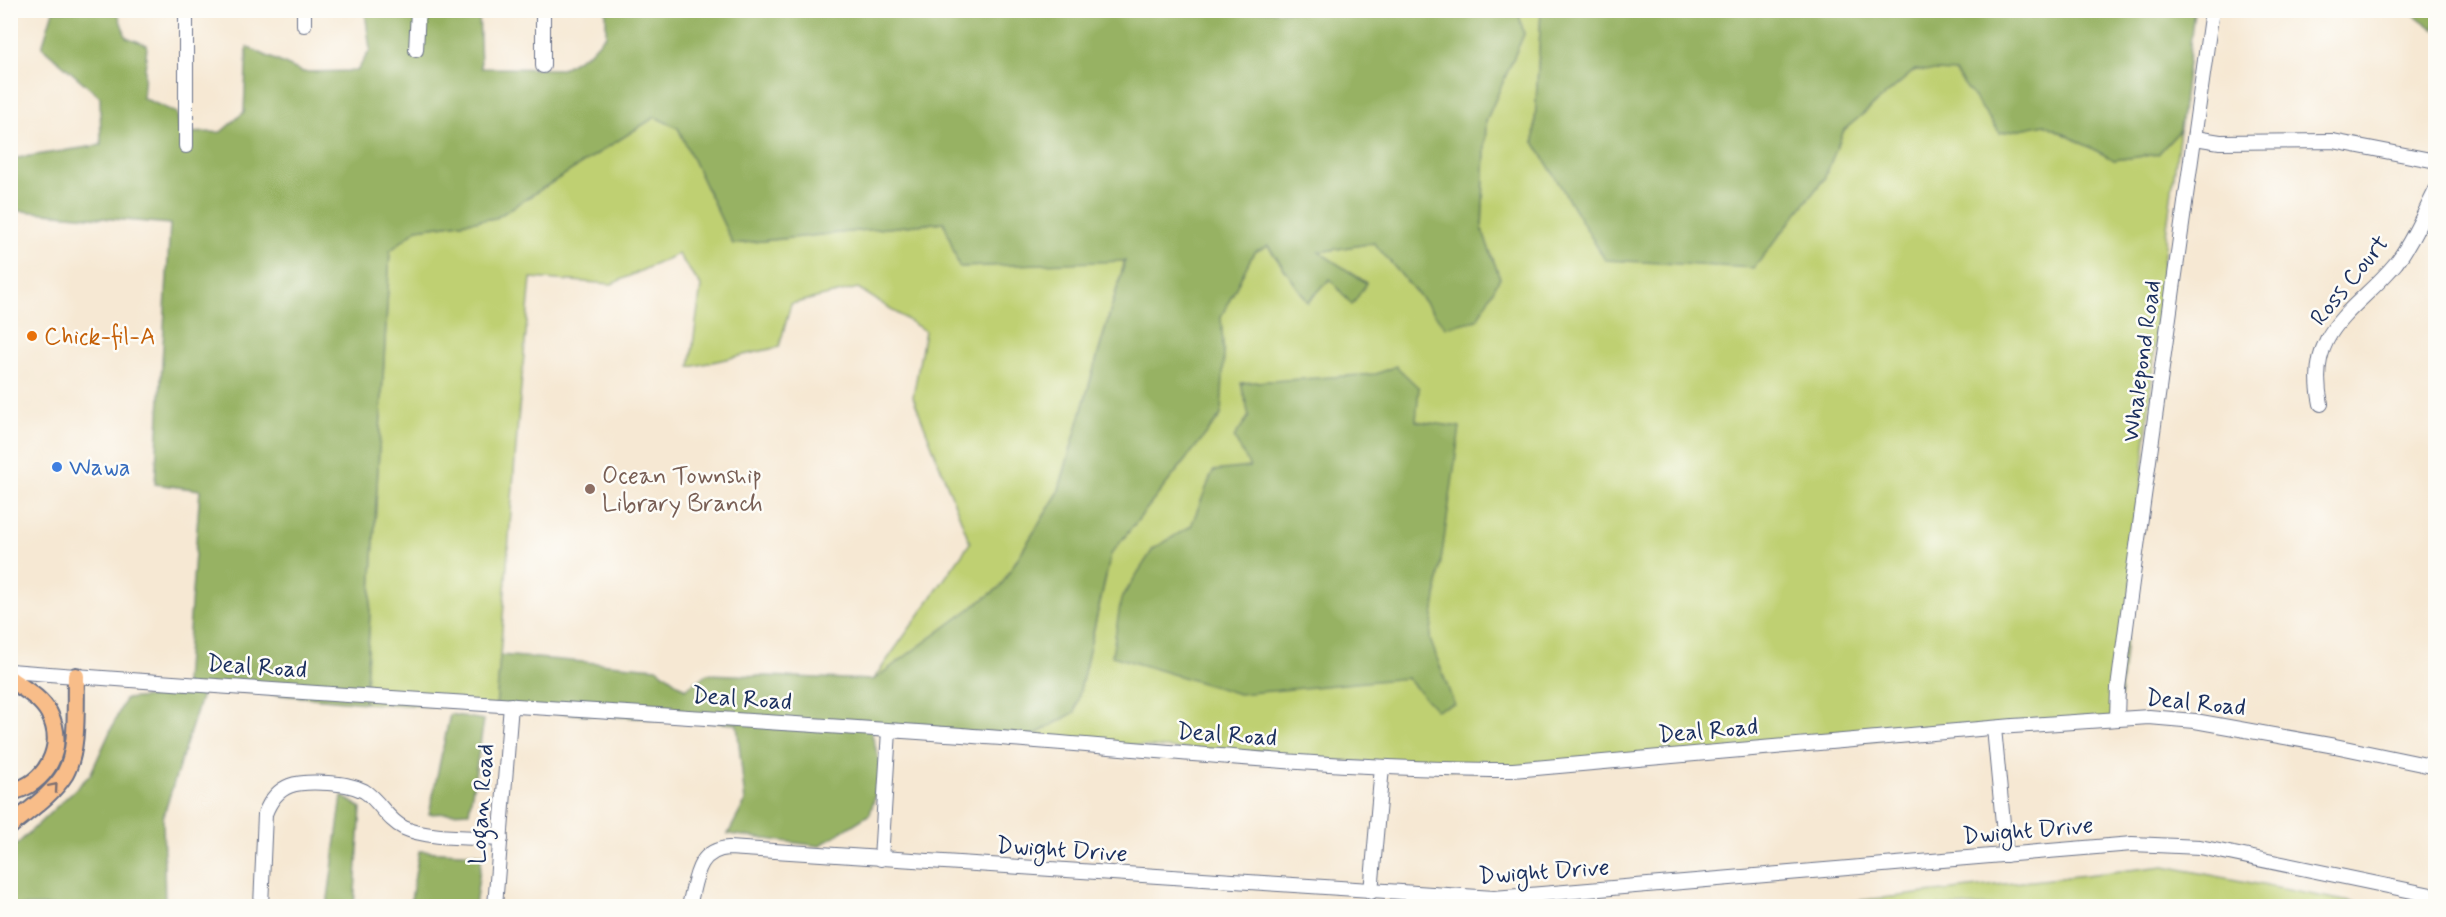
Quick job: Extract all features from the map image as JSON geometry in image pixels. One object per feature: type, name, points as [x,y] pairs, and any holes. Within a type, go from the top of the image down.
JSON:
[{"type":"main road","points":[[10,826],[52,790],[68,767],[73,746],[76,676]]},
{"type":"main road","points":[[10,679],[45,707],[53,722],[56,735],[52,759],[43,775],[34,783],[10,792]]},
{"type":"street","points":[[186,10],[186,146]]},
{"type":"street","points":[[416,50],[418,10]]},
{"type":"street","points":[[543,10],[543,66]]},
{"type":"street","name":"Whalepond Road","points":[[2117,718],[2118,688],[2129,605],[2212,10]]},
{"type":"street","points":[[2195,138],[2220,142],[2333,141],[2436,161]]},
{"type":"street","name":"Ross Court","points":[[2321,404],[2317,371],[2328,338],[2345,314],[2385,274],[2404,251],[2436,190]]},
{"type":"street","name":"Deal Road","points":[[10,671],[1455,771],[1513,770],[2117,718],[2166,717],[2335,746],[2436,767]]},
{"type":"street","name":"Logan Road","points":[[495,906],[511,705]]},
{"type":"street","points":[[1994,728],[2006,855]]},
{"type":"street","points":[[881,859],[889,731]]},
{"type":"street","points":[[1371,892],[1382,767]]},
{"type":"street","points":[[261,906],[265,814],[268,804],[278,792],[295,783],[305,781],[353,786],[374,799],[396,824],[416,832],[501,839]]},
{"type":"street","name":"Dwight Drive","points":[[689,906],[701,863],[710,853],[720,849],[1465,898],[1522,897],[2132,844],[2187,845],[2436,896]]},
{"type":"green space","points":[[1541,10],[2194,11],[2180,130],[2158,154],[2114,160],[2045,124],[2000,133],[1955,72],[1915,70],[1844,130],[1824,179],[1754,268],[1605,260],[1534,142]]},
{"type":"green space","points":[[53,11],[117,11],[126,37],[147,45],[143,98],[177,113],[180,133],[221,132],[244,112],[247,47],[302,72],[357,71],[370,50],[365,11],[479,11],[481,68],[562,69],[590,52],[606,35],[606,11],[1518,11],[1524,34],[1486,121],[1482,230],[1500,278],[1477,320],[1446,327],[1374,243],[1319,252],[1367,283],[1352,305],[1330,279],[1308,302],[1268,246],[1254,252],[1221,317],[1224,356],[1221,415],[1111,554],[1075,712],[1029,738],[871,731],[882,771],[870,814],[819,846],[728,834],[745,802],[737,724],[496,709],[500,655],[657,668],[685,689],[707,674],[873,680],[1000,587],[1058,493],[1125,261],[959,267],[944,222],[733,244],[678,128],[655,117],[496,218],[417,229],[390,251],[365,703],[204,688],[163,817],[165,906],[11,906],[11,850],[90,775],[125,699],[184,694],[200,490],[155,484],[170,224],[11,210],[11,159],[101,145],[100,97],[42,47]]},
{"type":"green space","points":[[1518,11],[1541,11],[1534,142],[1823,179],[1844,130],[1915,70],[1955,71],[2000,133],[2045,124],[2114,160],[2158,154],[2180,130],[2166,235],[2118,719],[1494,772],[1029,738],[1075,712],[1111,554],[1221,415],[1221,317],[1254,252],[1268,246],[1308,302],[1330,279],[1318,252],[1374,243],[1446,327],[1500,278],[1482,230],[1486,121],[1524,34]]},
{"type":"green space","points":[[2409,11],[2435,11],[2435,30]]},
{"type":"green space","points":[[655,117],[678,128],[733,244],[945,222],[960,267],[1125,260],[1058,493],[1000,587],[873,680],[970,543],[913,397],[925,331],[858,288],[791,304],[779,347],[690,367],[701,286],[678,254],[612,284],[531,278],[496,709],[365,703],[390,251],[417,229],[496,218]]},
{"type":"green space","points":[[1396,366],[1419,388],[1416,421],[1460,427],[1430,639],[1454,704],[1436,710],[1407,678],[1239,694],[1112,656],[1121,599],[1153,549],[1191,526],[1213,471],[1250,467],[1234,437],[1249,416],[1241,383],[1376,374]]},
{"type":"green space","points":[[450,714],[484,720],[469,812],[429,814]]},
{"type":"green space","points":[[342,796],[361,808],[354,906],[327,906]]},
{"type":"green space","points":[[419,851],[482,854],[475,906],[410,906]]},
{"type":"green space","points":[[2164,866],[2371,906],[1812,906]]},
{"type":"place","name":"Chick-fil-A","points":[[32,336]]},
{"type":"place","name":"Wawa","points":[[57,467]]},
{"type":"place","name":"Ocean Township Library Branch","points":[[590,489]]}]
